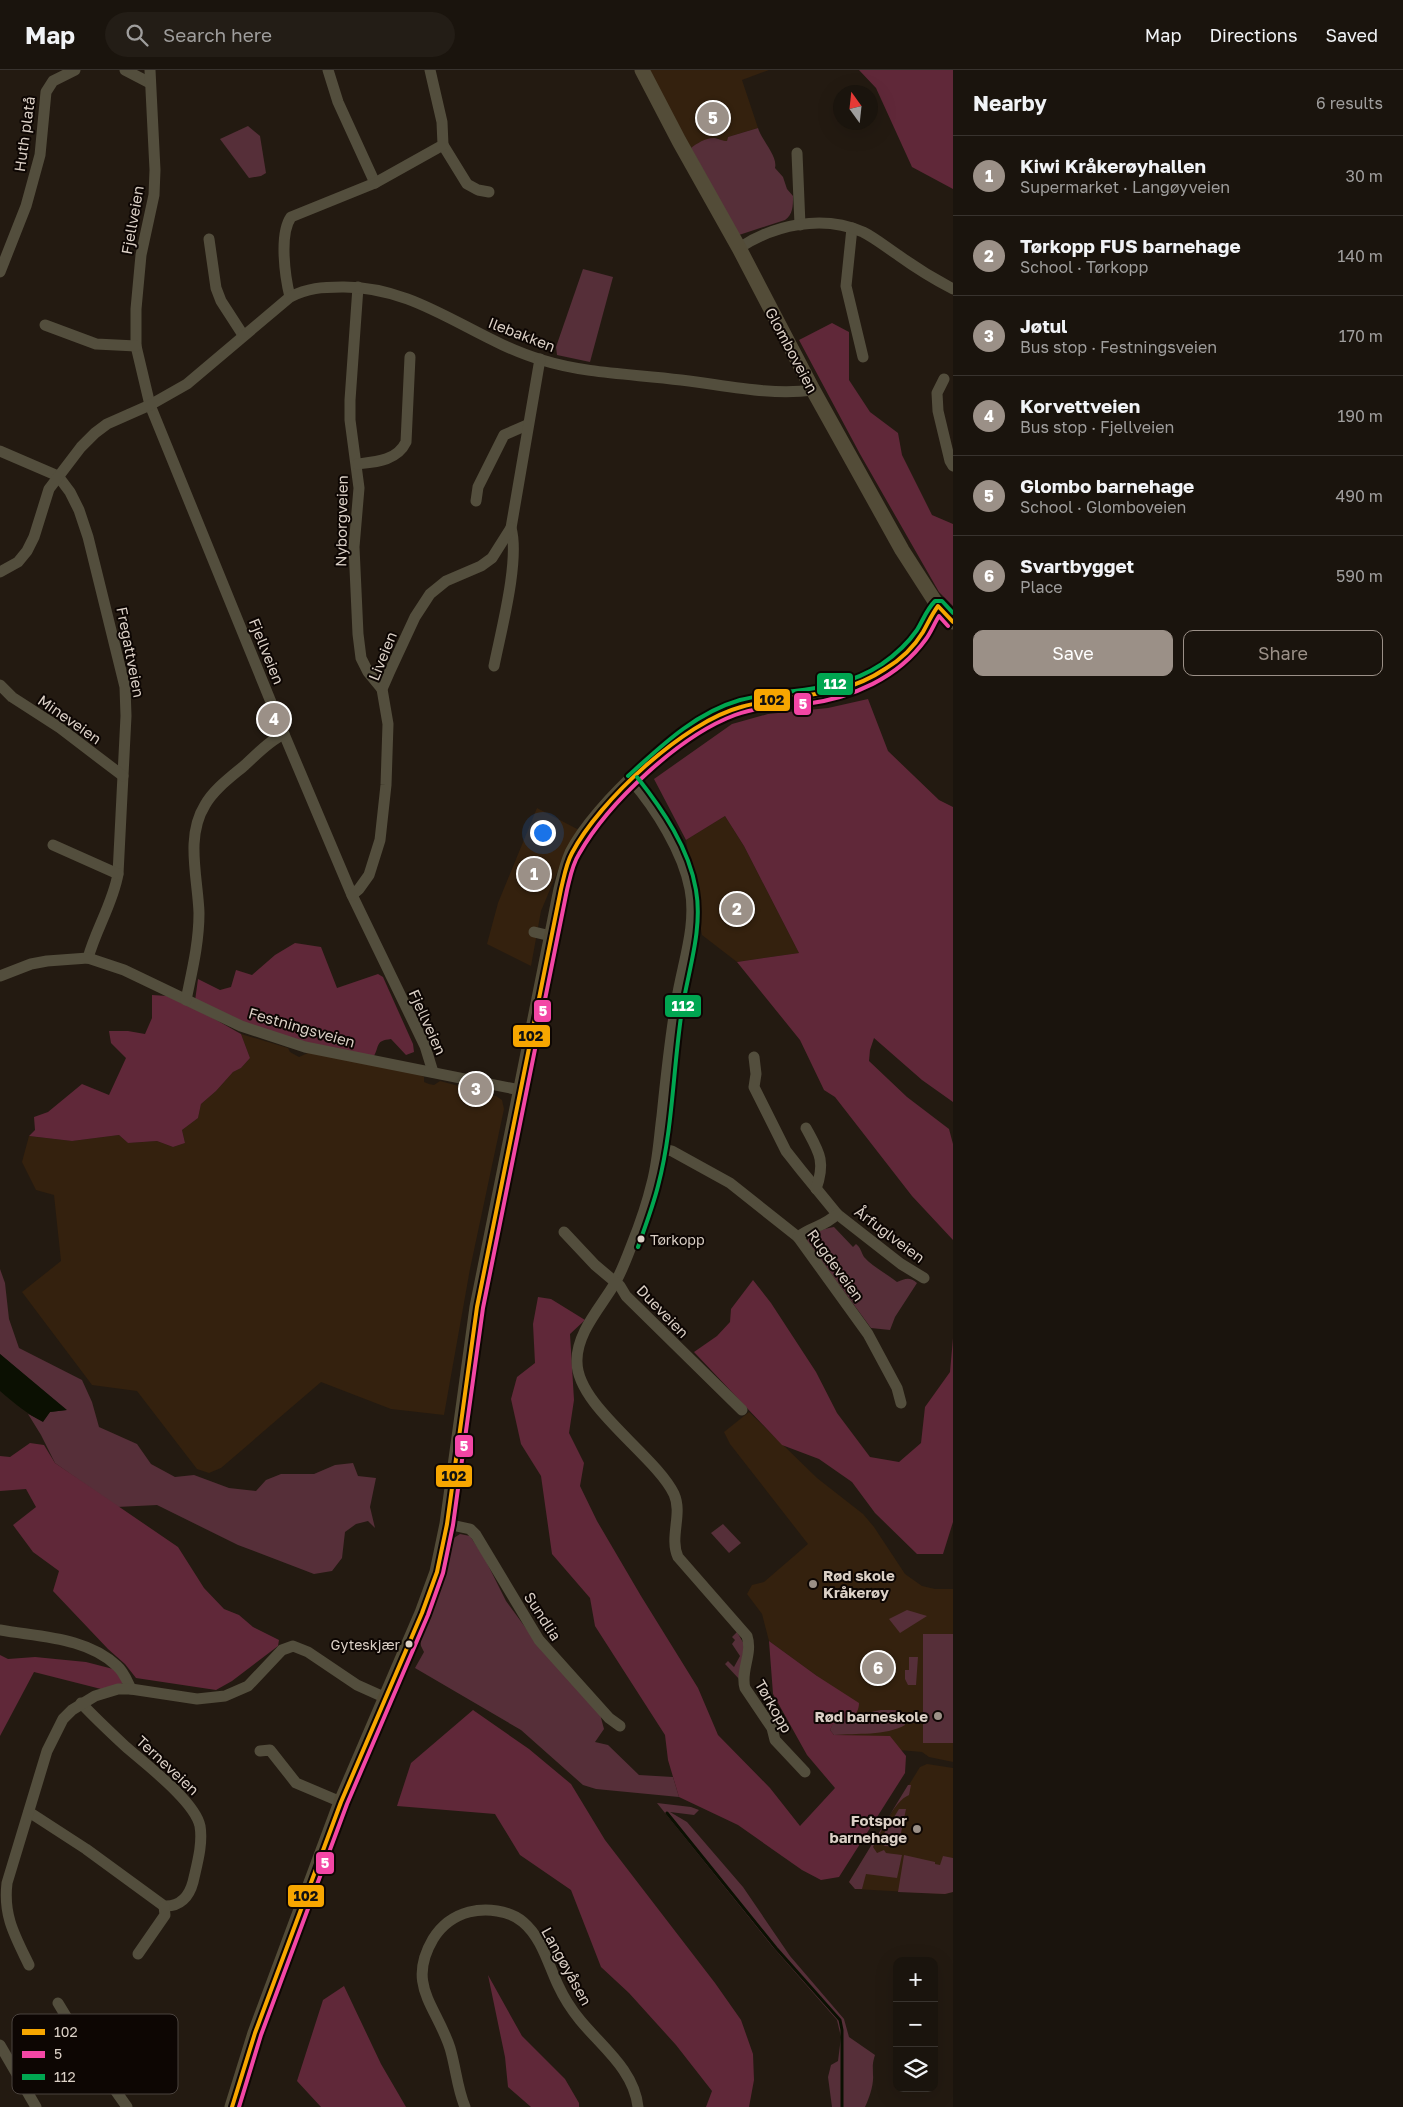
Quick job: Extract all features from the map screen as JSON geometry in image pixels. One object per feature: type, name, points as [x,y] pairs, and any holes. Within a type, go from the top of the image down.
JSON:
[{"type":"main road","name":"Glomboveien","points":[[642,70],[679,142],[739,248],[813,390],[902,550],[938,606],[952,621]]},
{"type":"main road","points":[[232,2107],[258,2024],[341,1802],[431,1592],[437,1572],[447,1524],[477,1307],[560,889],[572,854],[598,816],[632,781],[660,754],[705,722],[746,705],[832,693],[850,688],[880,672],[901,656],[922,634],[928,620],[938,606]]},
{"type":"main road","points":[[922,634],[952,621]]},
{"type":"street","name":"Huth platå","points":[[0,272],[26,206],[40,155],[46,92],[53,81],[75,70]]},
{"type":"street","name":"Fjellveien","points":[[150,70],[155,170],[154,195],[141,255],[136,309],[136,346],[150,405],[284,734],[352,895],[425,1046],[433,1072]]},
{"type":"street","points":[[328,70],[338,102],[375,183]]},
{"type":"street","points":[[430,70],[442,122],[443,145],[467,184],[478,190],[490,192]]},
{"type":"street","points":[[123,71],[150,83]]},
{"type":"street","points":[[290,297],[286,272],[285,237],[291,217],[375,183],[443,145]]},
{"type":"street","points":[[797,153],[800,224]]},
{"type":"street","points":[[739,248],[754,238],[800,224],[826,223],[852,228],[875,239],[922,272],[953,289]]},
{"type":"street","points":[[852,228],[846,286],[863,357]]},
{"type":"street","points":[[209,239],[216,288],[221,301],[243,335]]},
{"type":"street","name":"Ilebakken","points":[[0,572],[18,562],[27,551],[34,537],[49,488],[95,433],[107,424],[150,405],[186,384],[290,297],[306,289],[317,287],[358,287],[386,291],[409,298],[489,339],[540,359],[587,370],[778,392],[813,390]]},
{"type":"street","name":"Nyborgveien","points":[[358,287],[350,373],[350,420],[359,488],[354,556],[359,653],[368,672],[382,689]]},
{"type":"street","points":[[45,325],[96,344],[136,346]]},
{"type":"street","points":[[356,464],[388,458],[402,450],[406,442],[410,356]]},
{"type":"street","name":"Liveien","points":[[494,666],[508,594],[513,555],[511,528],[527,425],[540,359]]},
{"type":"street","points":[[944,379],[937,393],[947,429],[953,466]]},
{"type":"street","points":[[476,501],[478,487],[504,435],[527,425]]},
{"type":"street","points":[[0,451],[58,476]]},
{"type":"street","name":"Fregattveien","points":[[58,476],[70,492],[79,510],[119,658],[126,697],[118,874],[115,890],[94,938],[88,958]]},
{"type":"street","name":"Liveien","points":[[352,895],[369,875],[380,840],[386,786],[388,724],[382,689],[415,617],[430,594],[446,581],[481,566],[492,558],[511,528]]},
{"type":"street","name":"Mineveien","points":[[0,685],[12,697],[60,728],[123,776]]},
{"type":"street","points":[[186,1000],[198,945],[199,913],[194,846],[204,806],[223,784],[274,740],[284,734]]},
{"type":"street","name":"Tørkopp","points":[[632,781],[648,802],[677,851],[687,876],[692,907],[691,927],[677,998],[659,1148],[652,1184],[640,1224],[616,1282],[585,1332],[578,1350],[579,1376],[585,1388],[602,1410],[659,1473],[672,1492],[676,1502],[675,1546],[678,1557],[747,1636],[749,1652],[743,1682],[745,1688],[772,1728],[775,1740],[805,1772]]},
{"type":"street","points":[[53,845],[118,874]]},
{"type":"street","points":[[534,932],[551,936]]},
{"type":"street","name":"Festningsveien","points":[[0,976],[39,962],[88,958],[124,970],[241,1026],[305,1047],[520,1090]]},
{"type":"street","name":"Årfuglveien","points":[[754,1058],[756,1074],[754,1087],[786,1151],[837,1214],[901,1264],[924,1278]]},
{"type":"street","points":[[806,1128],[820,1154],[819,1180],[816,1189]]},
{"type":"street","name":"Rugdeveien","points":[[659,1148],[672,1151],[730,1183],[798,1237],[804,1248],[868,1334],[897,1388],[901,1403]]},
{"type":"street","name":"Årfuglveien","points":[[798,1237],[829,1222],[837,1214]]},
{"type":"street","name":"Dueveien","points":[[564,1232],[742,1410]]},
{"type":"street","name":"Sundlia","points":[[447,1524],[470,1529],[476,1535],[539,1640],[609,1718],[620,1726]]},
{"type":"street","points":[[0,1630],[71,1641],[89,1648],[117,1666],[124,1673],[131,1689]]},
{"type":"street","points":[[29,1965],[9,1922],[5,1901],[7,1883],[47,1751],[63,1719],[81,1703],[106,1692],[131,1689],[197,1699],[226,1696],[248,1686],[282,1650],[293,1646],[308,1652],[357,1685],[386,1698]]},
{"type":"street","name":"Terneveien","points":[[81,1703],[183,1798],[197,1818],[200,1835],[199,1854],[191,1888],[182,1903],[164,1906]]},
{"type":"street","points":[[260,1751],[270,1750],[296,1783],[341,1802]]},
{"type":"street","points":[[28,1812],[86,1849],[164,1906],[165,1915],[138,1954]]},
{"type":"street","name":"Langøyåsen","points":[[465,2107],[457,2083],[450,2049],[425,1994],[422,1980],[422,1963],[426,1951],[438,1932],[450,1921],[470,1912],[486,1910],[510,1915],[523,1922],[535,1937],[568,2005],[624,2070],[632,2083],[638,2107]]},
{"type":"street","points":[[58,2003],[65,2014]]},
{"type":"street","points":[[0,2045],[12,2066]]},
{"type":"street","points":[[28,2094],[36,2107]]},
{"type":"street","points":[[118,2094],[127,2107]]},
{"type":"shaded area","points":[[648,70],[769,70],[742,80],[758,128],[728,137],[727,141],[724,142],[717,138],[702,141],[691,148]]},
{"type":"shaded area","points":[[859,70],[953,70],[953,189],[912,167],[878,92],[878,85],[873,85]]},
{"type":"shaded area","points":[[248,126],[260,136],[266,173],[249,178],[220,139]]},
{"type":"shaded area","points":[[758,128],[772,153],[775,168],[783,177],[787,189],[793,196],[793,206],[790,215],[785,220],[739,235],[691,148],[705,139],[715,138],[727,141],[728,137]]},
{"type":"shaded area","points":[[583,269],[613,277],[590,362],[557,355],[556,347]]},
{"type":"shaded area","points":[[832,323],[849,332],[849,380],[870,412],[898,433],[902,455],[932,515],[953,524],[953,606],[939,592],[860,454],[799,340]]},
{"type":"shaded area","points":[[868,699],[888,751],[939,800],[953,807],[953,1102],[922,1080],[874,1038],[869,1061],[907,1097],[949,1129],[953,1144],[953,1240],[912,1196],[835,1097],[824,1090],[800,1040],[737,962],[799,953],[744,846],[725,816],[686,840],[654,779],[732,724],[768,714],[828,708]]},
{"type":"shaded area","points":[[537,808],[579,830],[564,856],[541,911],[531,966],[487,944],[498,903]]},
{"type":"shaded area","points":[[725,816],[744,846],[799,953],[737,962],[702,935],[686,840]]},
{"type":"shaded area","points":[[295,943],[321,947],[337,988],[378,974],[383,977],[413,1044],[414,1052],[406,1055],[391,1039],[380,1042],[374,1056],[297,1041],[241,1022],[195,1001],[198,979],[220,990],[231,987],[236,970],[252,975],[275,955]]},
{"type":"shaded area","points":[[152,995],[167,996],[188,1004],[241,1034],[250,1058],[201,1104],[198,1118],[182,1130],[185,1143],[173,1147],[157,1141],[128,1143],[119,1135],[72,1141],[29,1136],[35,1130],[34,1117],[48,1112],[82,1084],[109,1095],[126,1058],[111,1043],[109,1031],[128,1031],[145,1034],[152,1018]]},
{"type":"shaded area","points":[[241,1034],[288,1048],[290,1052],[299,1057],[310,1052],[418,1074],[424,1077],[424,1082],[429,1084],[434,1085],[440,1081],[496,1096],[502,1100],[504,1109],[470,1269],[444,1415],[391,1409],[321,1382],[221,1468],[209,1473],[197,1469],[137,1391],[92,1385],[22,1292],[61,1261],[54,1195],[36,1190],[22,1162],[29,1136],[72,1141],[119,1135],[128,1143],[157,1141],[173,1147],[185,1143],[182,1130],[198,1118],[201,1104],[250,1058]]},
{"type":"shaded area","points":[[834,1227],[853,1247],[856,1244],[858,1246],[868,1261],[897,1282],[908,1279],[917,1283],[895,1317],[890,1330],[871,1328],[807,1241],[815,1233]]},
{"type":"shaded area","points":[[0,1269],[5,1283],[9,1319],[19,1348],[82,1380],[92,1402],[99,1427],[137,1444],[151,1464],[175,1477],[194,1475],[229,1488],[256,1491],[266,1480],[281,1474],[314,1474],[335,1465],[353,1463],[358,1476],[376,1478],[370,1507],[375,1528],[368,1521],[356,1524],[345,1532],[342,1558],[332,1571],[314,1574],[238,1545],[157,1505],[117,1507],[55,1463],[28,1414],[43,1421],[50,1412],[66,1410],[0,1354]]},
{"type":"shaded area","points":[[753,1280],[771,1303],[816,1372],[837,1413],[870,1457],[899,1462],[921,1443],[925,1407],[950,1372],[953,1338],[953,1522],[943,1554],[917,1554],[875,1513],[852,1482],[819,1459],[782,1445],[694,1352],[717,1336],[730,1322],[731,1309]]},
{"type":"shaded area","points":[[538,1297],[551,1299],[585,1320],[570,1334],[574,1400],[569,1433],[584,1463],[580,1486],[597,1521],[698,1688],[718,1735],[770,1788],[800,1826],[835,1788],[807,1755],[773,1694],[769,1641],[817,1676],[859,1703],[857,1712],[854,1715],[833,1724],[830,1730],[834,1735],[890,1736],[906,1756],[905,1773],[839,1877],[821,1880],[802,1870],[738,1825],[679,1797],[668,1760],[665,1735],[595,1626],[590,1598],[552,1554],[541,1476],[521,1444],[511,1399],[517,1377],[535,1363],[533,1324]]},
{"type":"shaded area","points":[[0,1354],[67,1410],[50,1412],[43,1422],[10,1400],[0,1391]]},
{"type":"shaded area","points":[[749,1412],[817,1478],[863,1514],[874,1527],[905,1574],[922,1586],[935,1589],[953,1589],[953,1762],[929,1757],[922,1752],[899,1750],[834,1735],[833,1723],[817,1676],[769,1641],[762,1614],[747,1594],[752,1585],[764,1582],[808,1544],[730,1444],[724,1432]]},
{"type":"shaded area","points":[[30,1443],[44,1445],[55,1463],[178,1547],[204,1588],[224,1609],[239,1615],[253,1627],[279,1640],[278,1646],[232,1681],[216,1690],[136,1678],[125,1664],[108,1649],[53,1591],[59,1571],[33,1552],[13,1525],[36,1507],[26,1489],[0,1491],[0,1456],[10,1457]]},
{"type":"shaded area","points":[[723,1524],[741,1543],[729,1553],[711,1533]]},
{"type":"shaded area","points":[[460,1534],[470,1536],[484,1557],[506,1601],[539,1646],[600,1714],[604,1729],[595,1742],[608,1745],[639,1775],[673,1777],[679,1797],[596,1789],[583,1785],[521,1730],[415,1668],[424,1652],[420,1637],[434,1597],[449,1541]]},
{"type":"shaded area","points":[[907,1610],[927,1616],[900,1633],[889,1619]]},
{"type":"shaded area","points":[[737,1632],[744,1644],[740,1680],[725,1664],[728,1661],[734,1667],[740,1656],[732,1644],[735,1640],[732,1637]]},
{"type":"shaded area","name":"Rød barneskole","points":[[923,1634],[953,1634],[953,1743],[923,1743]]},
{"type":"shaded area","points":[[0,1655],[8,1659],[35,1657],[86,1662],[117,1670],[124,1681],[119,1687],[101,1689],[34,1672],[0,1736]]},
{"type":"shaded area","points":[[909,1657],[918,1657],[916,1685],[908,1685],[905,1679],[905,1670],[909,1670]]},
{"type":"shaded area","points":[[473,1710],[529,1749],[571,1784],[605,1840],[715,1983],[741,2020],[753,2054],[754,2080],[749,2107],[706,2107],[712,2091],[676,2045],[629,1993],[601,1967],[571,1890],[520,1855],[495,1814],[397,1806],[411,1763]]},
{"type":"shaded area","points":[[881,1710],[896,1710],[902,1716],[905,1725],[889,1731],[871,1733],[834,1735],[830,1730],[833,1723]]},
{"type":"shaded area","name":"Fotspor barnehage","points":[[927,1764],[953,1768],[953,1892],[945,1894],[855,1889],[849,1882],[920,1767]]},
{"type":"shaded area","points":[[908,1785],[911,1785],[909,1795],[903,1798],[893,1810],[873,1847],[877,1853],[884,1850],[886,1853],[902,1855],[897,1878],[866,1874],[862,1889],[855,1889],[849,1882]]},
{"type":"shaded area","points":[[657,1803],[691,1807],[699,1810],[694,1815],[670,1812],[687,1822],[743,1887],[790,1956],[844,2019],[849,2037],[875,2055],[872,2087],[865,2107],[832,2107],[828,2077],[831,2065],[838,2061],[841,2037],[837,2020],[772,1946]]},
{"type":"shaded area","points":[[899,1809],[906,1809],[898,1847],[885,1846],[880,1843],[880,1840]]},
{"type":"shaded area","points":[[904,1855],[935,1862],[935,1864],[940,1865],[943,1856],[953,1858],[953,1892],[945,1894],[898,1892]]},
{"type":"shaded area","points":[[488,1975],[522,2036],[565,2079],[579,2103],[579,2107],[531,2107],[508,2087],[505,2057]]},
{"type":"shaded area","points":[[344,1986],[381,2064],[406,2107],[321,2107],[297,2081],[323,2000]]},
{"type":"waterway","points":[[667,1813],[776,1948],[840,2020],[842,2030],[842,2107]]},
{"type":"transit line","name":"112","points":[[628,776],[679,732],[708,713],[740,700],[830,686],[847,681],[882,664],[896,653],[917,630],[927,611],[935,601],[942,601],[953,613]]},
{"type":"transit line","name":"102","points":[[232,2107],[255,2033],[341,1802],[422,1613],[437,1572],[447,1524],[477,1307],[561,889],[570,857],[585,832],[622,788],[645,766],[694,729],[718,715],[741,707],[760,702],[832,691],[867,679],[891,665],[911,648],[938,606],[953,622]]},
{"type":"transit line","name":"5","points":[[239,2107],[261,2035],[347,1804],[428,1615],[443,1573],[453,1525],[483,1308],[567,890],[577,858],[592,834],[626,793],[647,773],[691,738],[713,725],[743,712],[823,701],[857,691],[873,684],[902,665],[926,639],[939,616],[948,626]]},
{"type":"transit line","name":"112","points":[[637,777],[665,816],[681,844],[693,874],[698,905],[694,950],[679,1032],[667,1143],[656,1194],[638,1247]]},
{"type":"place","name":"Glombo barnehage","points":[[713,118]]},
{"type":"place","name":"Korvettveien","points":[[274,719]]},
{"type":"place","name":"Kiwi Kråkerøyhallen","points":[[534,874]]},
{"type":"place","name":"Tørkopp FUS barnehage","points":[[737,909]]},
{"type":"place","name":"Jøtul","points":[[476,1089]]},
{"type":"place","name":"Tørkopp","points":[[641,1239]]},
{"type":"place","name":"Rød skole Kråkerøy","points":[[813,1584]]},
{"type":"place","name":"Gyteskjær","points":[[409,1644]]},
{"type":"place","name":"Svartbygget","points":[[878,1668]]},
{"type":"place","name":"Rød barneskole","points":[[938,1716]]},
{"type":"place","name":"Fotspor barnehage","points":[[917,1829]]}]
